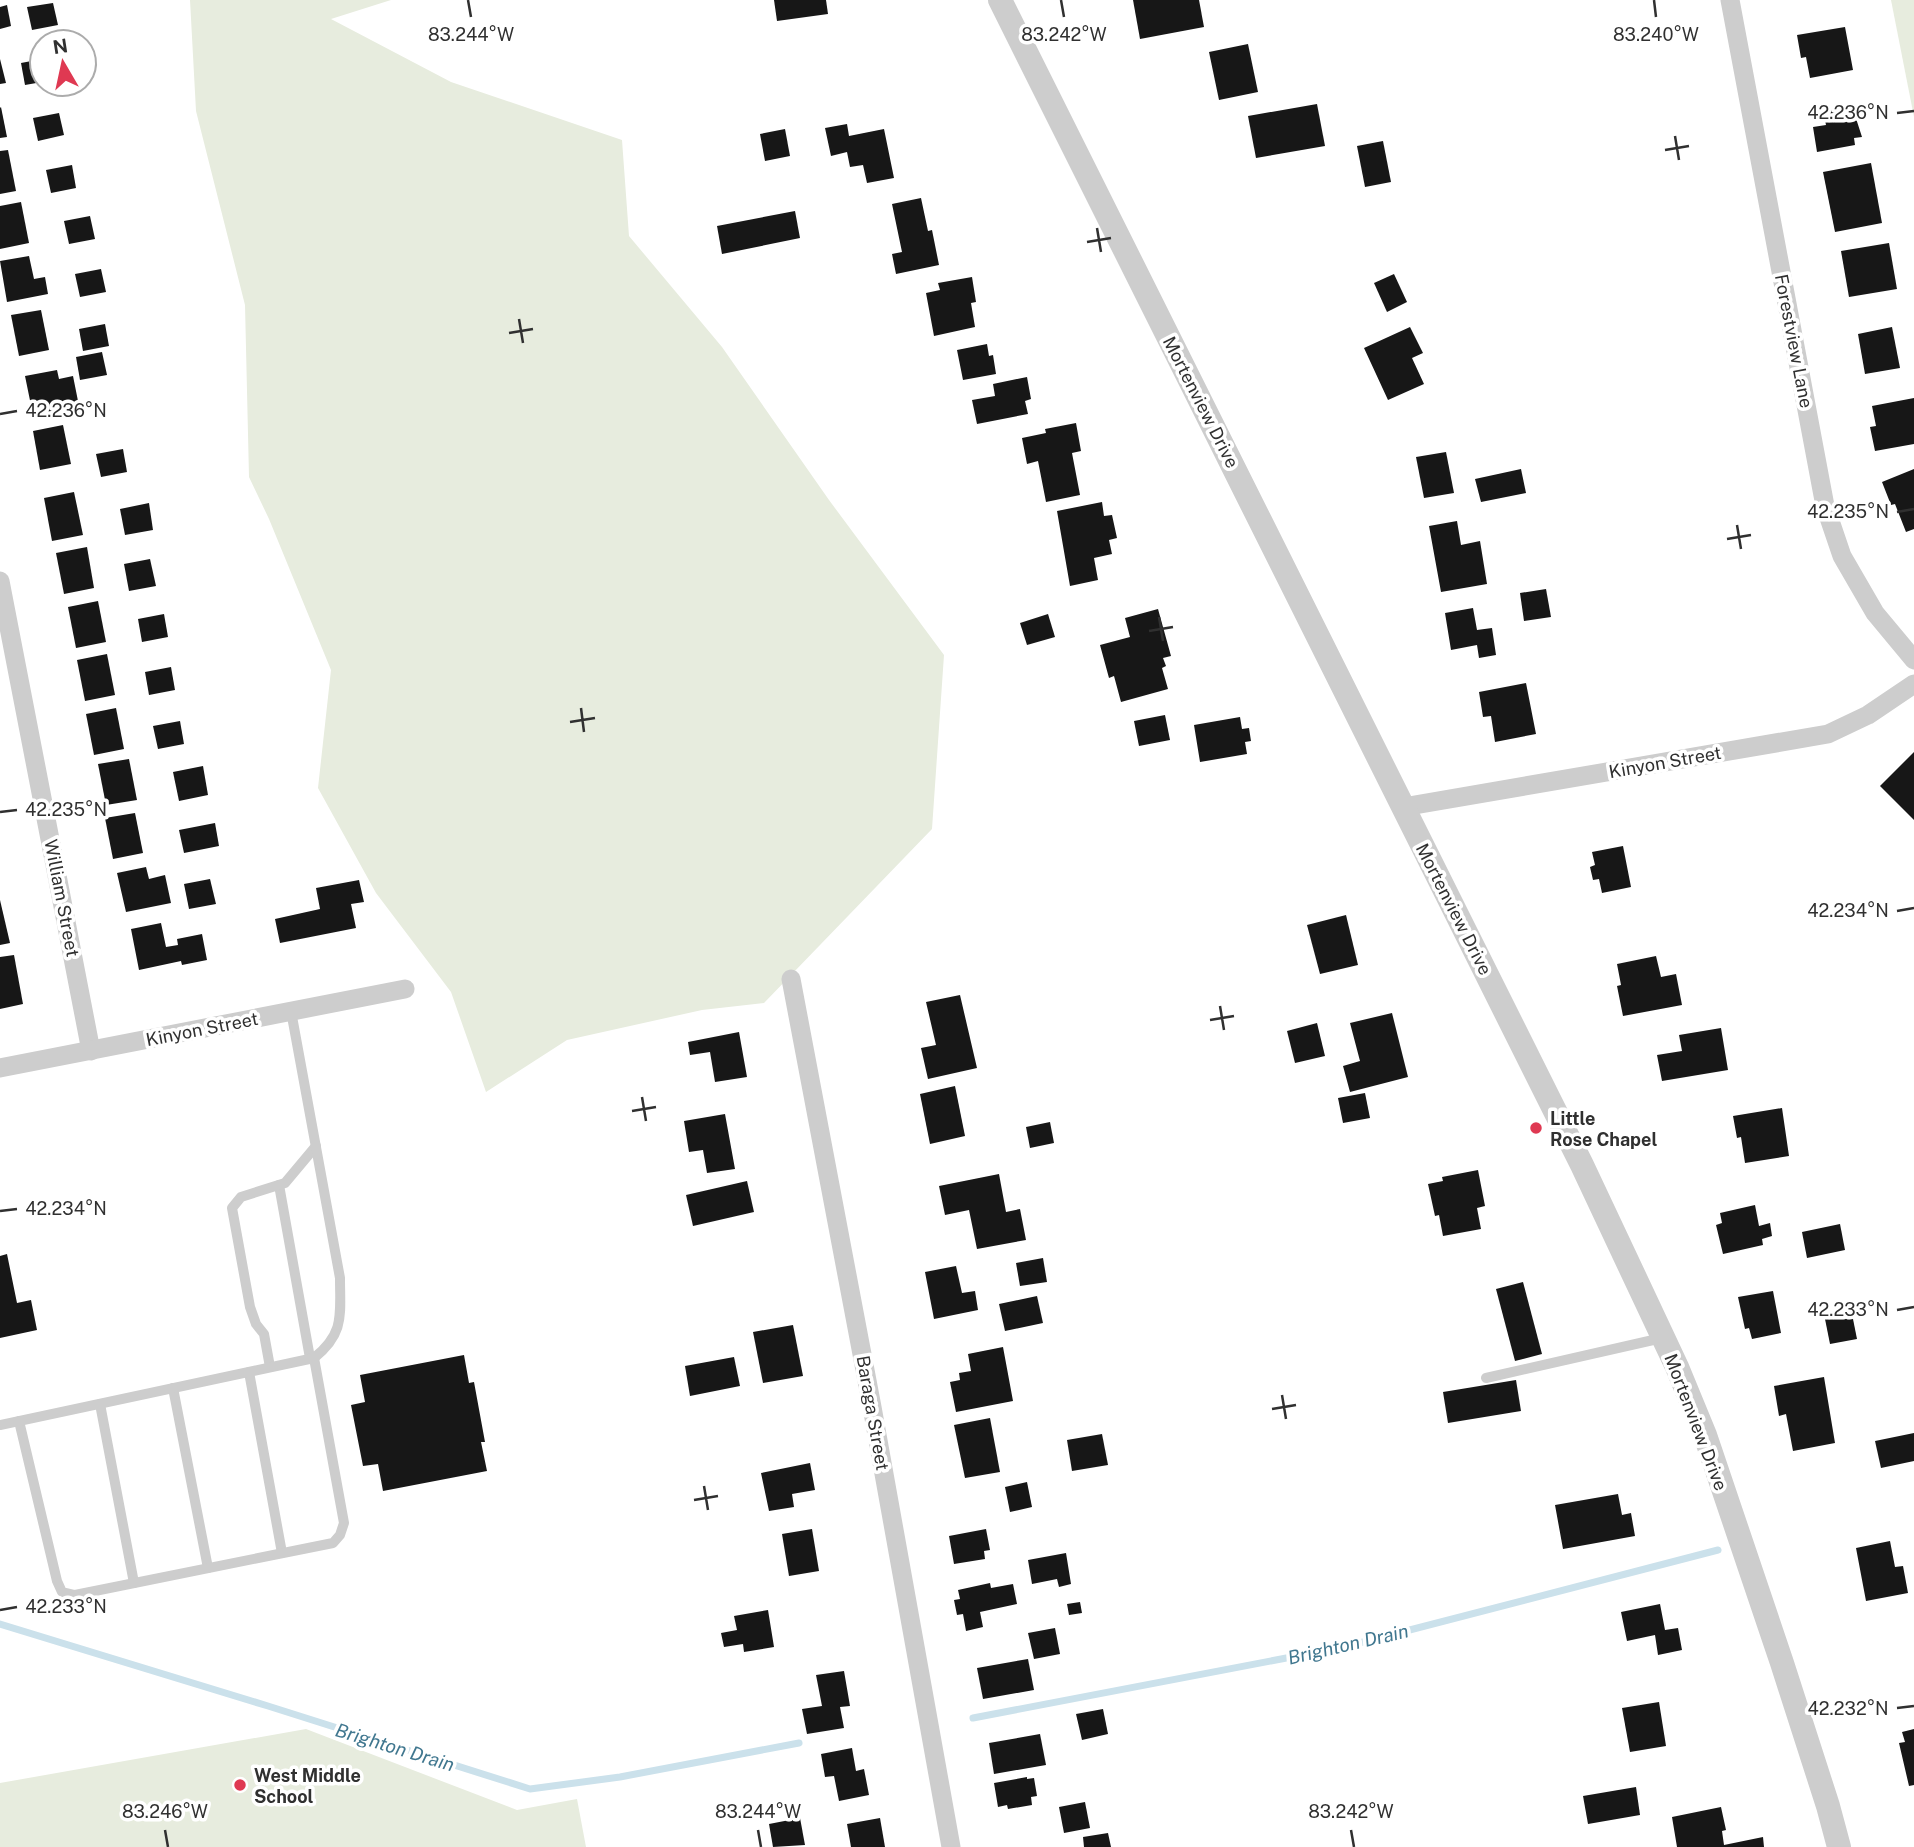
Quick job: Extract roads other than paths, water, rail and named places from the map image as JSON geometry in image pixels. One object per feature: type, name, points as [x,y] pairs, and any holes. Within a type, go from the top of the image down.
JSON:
[{"type":"street","name":"Mortenview Drive","points":[[1000,0],[1582,1165],[1677,1367],[1709,1448],[1824,1794],[1839,1847]]},
{"type":"street","name":"Forestview Lane","points":[[1730,0],[1825,506],[1842,556],[1873,610],[1914,660]]},
{"type":"street","name":"William Street","points":[[0,581],[91,1051]]},
{"type":"street","name":"Kinyon Street","points":[[1404,807],[1828,734],[1868,715],[1914,684]]},
{"type":"street","name":"Baraga Street","points":[[791,979],[951,1847]]},
{"type":"street","name":"Kinyon Street","points":[[0,1068],[405,989]]},
{"type":"lane","points":[[0,1425],[312,1358],[331,1344],[340,1318],[340,1278],[291,1011]]},
{"type":"lane","points":[[270,1367],[264,1334],[256,1324],[250,1307],[232,1208],[241,1197],[285,1183],[316,1146]]},
{"type":"lane","points":[[19,1421],[57,1581],[62,1592],[75,1595],[332,1543],[340,1535],[344,1523],[279,1185]]},
{"type":"lane","points":[[1486,1378],[1662,1338]]},
{"type":"lane","points":[[249,1372],[282,1553]]},
{"type":"lane","points":[[173,1388],[208,1568]]},
{"type":"lane","points":[[100,1404],[134,1583]]},
{"type":"waterway","name":"Brighton Drain","points":[[973,1718],[1344,1647],[1718,1550]]},
{"type":"waterway","name":"Brighton Drain","points":[[0,1624],[530,1789],[620,1777],[799,1743]]},
{"type":"place","name":"Little Rose Chapel","points":[[1536,1128]]},
{"type":"place","name":"West Middle School","points":[[240,1785]]}]
